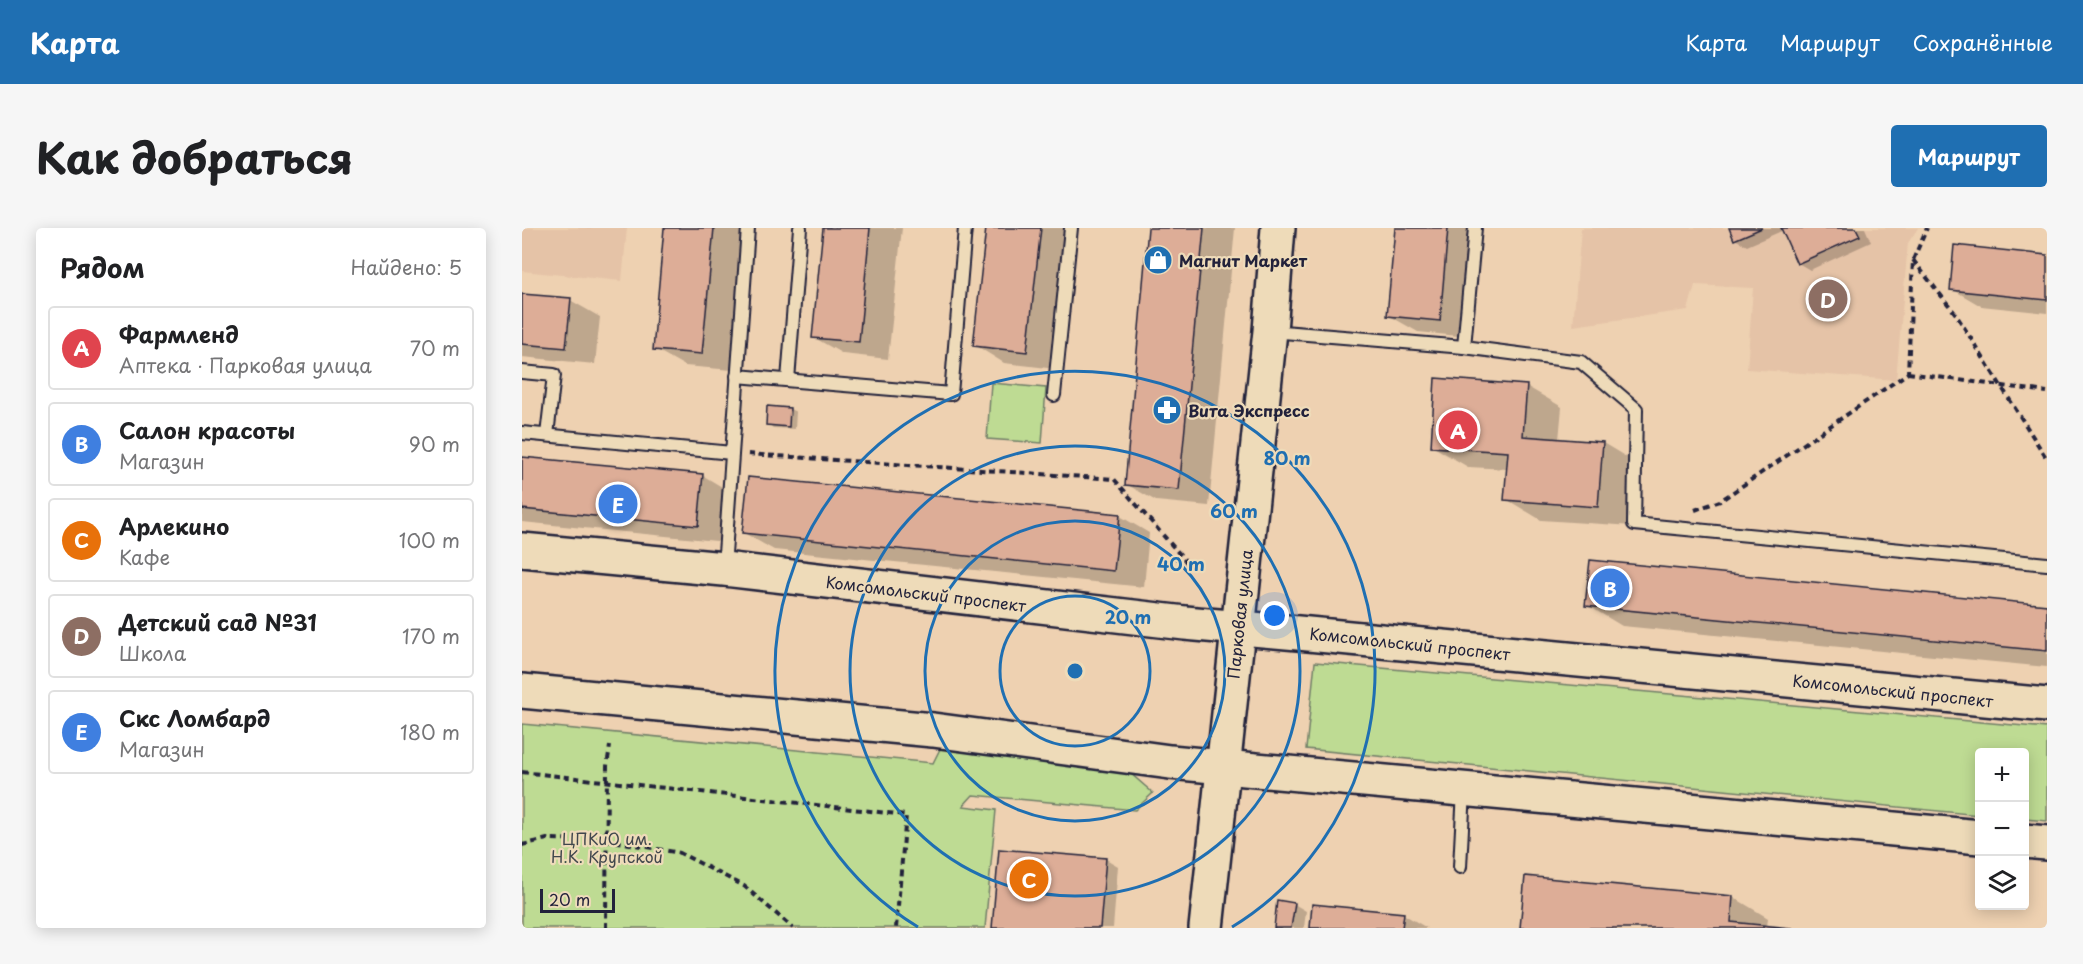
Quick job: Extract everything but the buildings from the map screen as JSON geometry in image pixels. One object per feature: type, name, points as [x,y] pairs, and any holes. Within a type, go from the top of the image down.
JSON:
[{"type":"main road","name":"Парковая улица","points":[[1206,928],[1270,330],[1278,228]]},
{"type":"main road","name":"Комсомольский проспект","points":[[522,550],[724,569],[1238,629],[2047,705]]},
{"type":"main road","points":[[522,691],[933,730],[1170,762],[1975,837]]},
{"type":"main road","points":[[2029,841],[2047,843]]},
{"type":"lane","points":[[724,569],[748,228]]},
{"type":"lane","points":[[788,380],[800,228]]},
{"type":"lane","points":[[737,376],[951,394],[965,228]]},
{"type":"lane","points":[[1054,395],[1071,228]]},
{"type":"lane","points":[[1464,347],[1474,228]]},
{"type":"lane","points":[[1270,330],[1464,347],[1581,362],[1636,409],[1634,524],[2047,564]]},
{"type":"lane","points":[[522,372],[554,375],[547,435]]},
{"type":"lane","points":[[522,433],[732,453]]},
{"type":"lane","points":[[1460,867],[1464,789]]},
{"type":"path","points":[[1908,373],[1913,260],[1927,228]]},
{"type":"path","points":[[1913,260],[1954,313],[2047,459]]},
{"type":"path","points":[[1651,526],[1719,501],[1908,373],[2047,392]]},
{"type":"path","points":[[732,453],[1114,479],[1190,566]]},
{"type":"path","points":[[606,928],[607,780],[610,746]]},
{"type":"path","points":[[522,772],[906,815],[896,928]]},
{"type":"path","points":[[522,845],[547,839],[607,840],[680,853],[744,886],[793,928]]},
{"type":"shaded area","points":[[522,228],[627,228],[622,281],[522,271]]},
{"type":"shaded area","points":[[1581,228],[1918,228],[1908,243],[1896,380],[1747,369],[1753,288],[1695,285],[1688,310],[1573,326]]},
{"type":"green space","points":[[991,383],[1046,388],[1042,443],[987,439]]},
{"type":"green space","points":[[1315,662],[2047,728],[2047,821],[2029,819],[2029,748],[1975,748],[1975,815],[1306,749]]},
{"type":"green space","name":"ЦПКиО им. Н.К. Крупской","points":[[522,724],[933,763],[941,747],[1130,773],[1153,793],[1135,810],[973,795],[963,806],[996,810],[985,928],[522,928]]},
{"type":"place","name":"Магнит Маркет","points":[[1158,260]]},
{"type":"place","name":"Детский сад №31","points":[[1828,299]]},
{"type":"place","name":"Вита Экспресс","points":[[1167,410]]},
{"type":"place","name":"Фармленд","points":[[1458,430]]},
{"type":"place","name":"Скс Ломбард","points":[[618,504]]},
{"type":"place","name":"Салон красоты","points":[[1610,588]]},
{"type":"place","name":"Арлекино","points":[[1029,879]]}]
